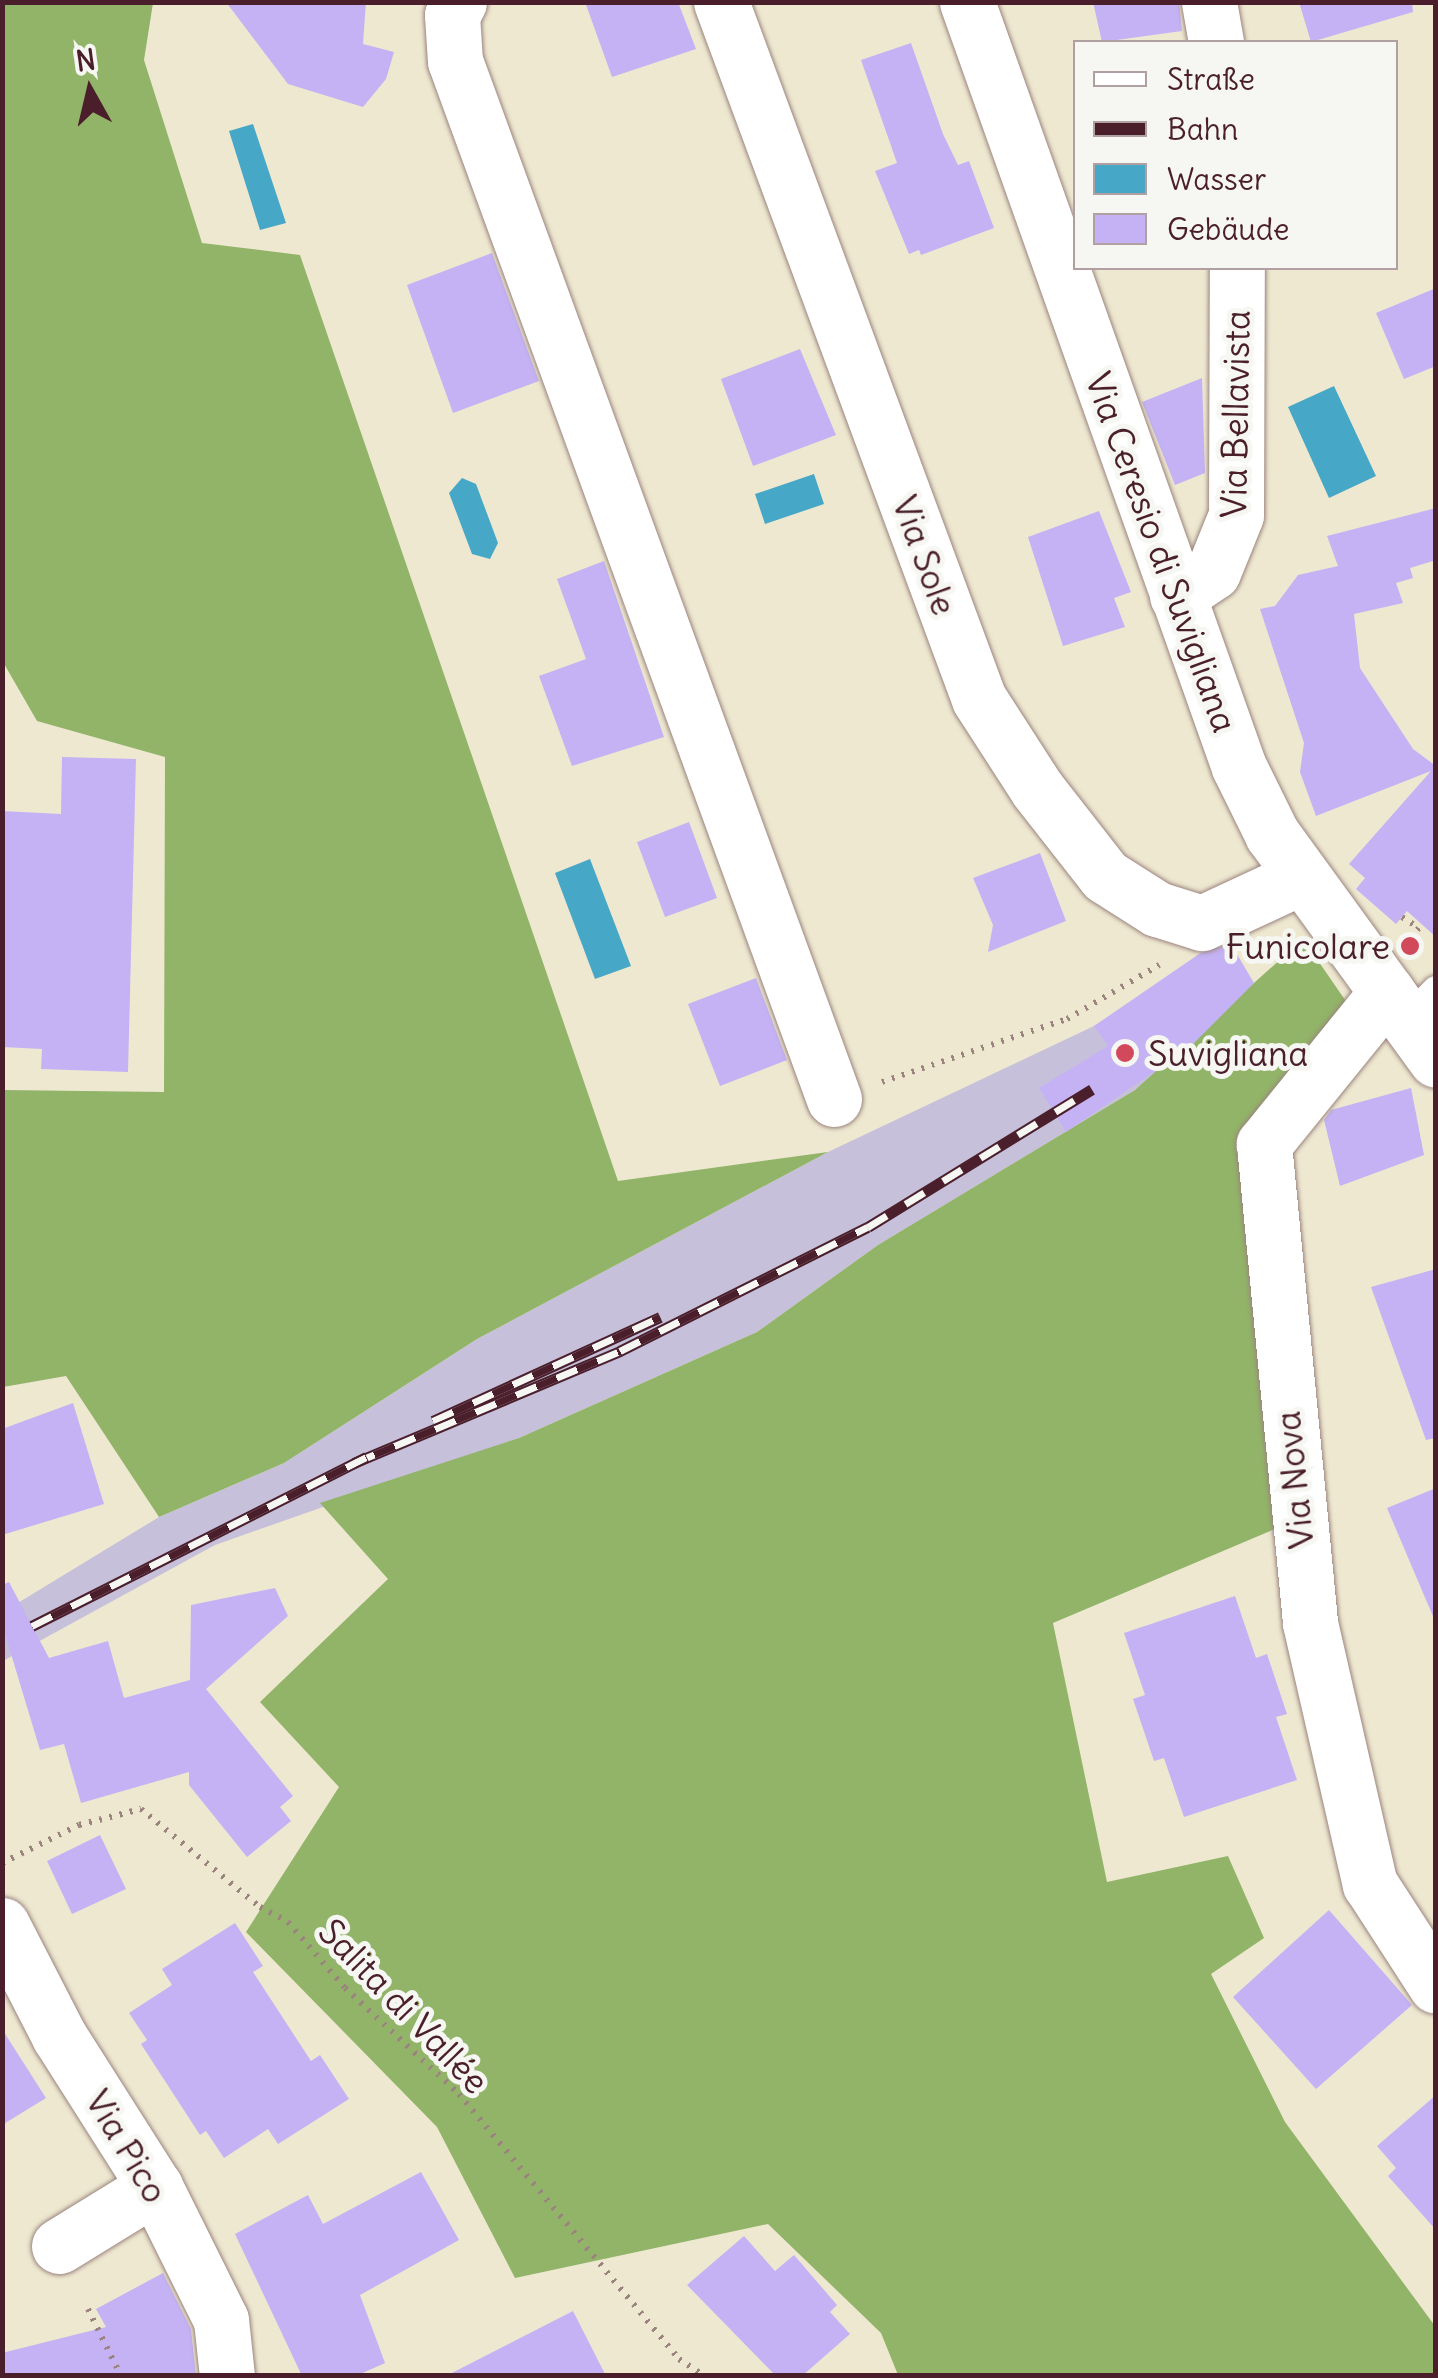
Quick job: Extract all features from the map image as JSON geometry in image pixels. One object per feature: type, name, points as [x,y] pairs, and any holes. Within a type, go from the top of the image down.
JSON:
[{"type":"street","points":[[459,2],[452,15],[455,61],[834,1098]]},
{"type":"street","name":"Via Sole","points":[[721,2],[978,699],[1105,876],[1157,909],[1202,923],[1301,877]]},
{"type":"street","name":"Via Ceresio di Suvigliana","points":[[967,2],[1238,767],[1301,877],[1416,1015]]},
{"type":"street","points":[[1209,2],[1216,40]]},
{"type":"street","name":"Via Bellavista","points":[[1177,596],[1214,572],[1236,516],[1237,270]]},
{"type":"street","name":"Via Nova","points":[[1416,1015],[1264,1144],[1310,1624],[1370,1884],[1436,1986]]},
{"type":"street","name":"Via Pico","points":[[7,1951],[155,2187],[221,2320],[227,2376]]},
{"type":"street","points":[[59,2246],[155,2187]]},
{"type":"path","points":[[1402,917],[1418,928]]},
{"type":"path","points":[[834,1098],[1067,1019],[1177,954]]},
{"type":"path","name":"Salita di Vallée","points":[[2,1863],[80,1825],[141,1810],[260,1907],[288,1922],[345,1988],[459,2094],[679,2358],[704,2376]]},
{"type":"path","points":[[88,2310],[121,2376]]},
{"type":"shaded area","points":[[1159,986],[1194,1043],[1135,1090],[878,1245],[757,1332],[519,1438],[215,1545],[3,1661],[3,1612],[159,1517],[284,1463],[477,1339],[828,1152],[1094,1026]]},
{"type":"green space","points":[[3,2],[153,3],[144,60],[202,243],[300,255],[618,1181],[828,1152],[477,1339],[284,1463],[159,1517],[66,1376],[3,1387],[3,1090],[164,1092],[165,757],[37,721],[3,662]]},
{"type":"green space","points":[[1303,939],[1352,1010],[1264,1145],[1296,1520],[1053,1623],[1107,1882],[1228,1856],[1264,1938],[1211,1974],[1285,2122],[1435,2326],[1435,2375],[898,2375],[881,2333],[768,2224],[515,2278],[437,2127],[246,1932],[339,1787],[260,1702],[388,1579],[320,1503],[519,1438],[757,1332],[878,1245],[1135,1090]]},
{"type":"water","points":[[253,124],[286,223],[260,230],[229,131]]},
{"type":"water","points":[[1334,386],[1376,476],[1329,498],[1288,407]]},
{"type":"water","points":[[814,474],[824,504],[765,524],[755,494]]},
{"type":"water","points":[[462,478],[476,484],[498,543],[490,559],[472,554],[449,493]]},
{"type":"water","points":[[590,859],[631,966],[595,979],[555,873]]},
{"type":"building","points":[[226,2],[366,2],[363,44],[394,52],[386,79],[363,107],[288,84]]},
{"type":"building","points":[[585,2],[678,2],[696,49],[612,77]]},
{"type":"building","points":[[1093,2],[1179,2],[1182,31],[1102,40]]},
{"type":"building","points":[[1299,2],[1412,2],[1413,12],[1310,40]]},
{"type":"building","points":[[911,43],[943,134],[958,165],[969,161],[994,228],[921,255],[919,250],[909,254],[875,171],[897,163],[861,60]]},
{"type":"building","points":[[492,253],[539,381],[453,413],[407,285]]},
{"type":"building","points":[[1436,288],[1436,366],[1404,379],[1376,313]]},
{"type":"building","points":[[800,349],[836,435],[753,466],[721,379]]},
{"type":"building","points":[[1202,378],[1205,473],[1175,485],[1142,402]]},
{"type":"building","points":[[1436,508],[1436,560],[1410,568],[1413,578],[1396,583],[1403,603],[1354,614],[1360,668],[1413,749],[1436,766],[1436,937],[1407,911],[1396,924],[1356,889],[1365,878],[1349,864],[1431,771],[1316,816],[1300,772],[1304,743],[1260,609],[1275,606],[1298,575],[1338,566],[1327,536]]},
{"type":"building","points":[[1099,511],[1131,592],[1114,598],[1125,627],[1063,646],[1028,537]]},
{"type":"building","points":[[604,561],[664,737],[572,766],[539,676],[586,659],[557,579]]},
{"type":"building","points":[[62,757],[136,759],[128,1072],[41,1069],[42,1049],[2,1047],[2,811],[61,814]]},
{"type":"building","points":[[689,822],[717,898],[665,917],[637,842]]},
{"type":"building","points":[[1040,853],[1066,921],[988,952],[993,925],[973,878]]},
{"type":"building","points":[[1231,944],[1254,983],[1189,1048],[1066,1132],[1039,1088],[1108,1046],[1094,1026],[1202,952]]},
{"type":"building","points":[[756,978],[787,1060],[720,1086],[688,1004]]},
{"type":"building","points":[[1411,1088],[1424,1155],[1340,1186],[1324,1120],[1331,1110]]},
{"type":"building","points":[[1436,1269],[1436,1438],[1426,1440],[1371,1287]]},
{"type":"building","points":[[73,1403],[104,1504],[2,1535],[2,1429]]},
{"type":"building","points":[[1436,1488],[1436,1621],[1435,1621],[1387,1508]]},
{"type":"building","points":[[9,1582],[49,1658],[108,1641],[124,1698],[190,1680],[191,1605],[275,1588],[288,1616],[206,1689],[293,1796],[280,1807],[291,1821],[247,1857],[189,1785],[189,1772],[81,1803],[64,1744],[40,1750],[2,1624],[2,1585]]},
{"type":"building","points":[[1235,1596],[1256,1658],[1267,1654],[1287,1714],[1276,1717],[1297,1780],[1184,1817],[1164,1758],[1154,1761],[1133,1699],[1145,1695],[1124,1633]]},
{"type":"building","points":[[100,1835],[126,1889],[72,1914],[47,1861]]},
{"type":"building","points":[[1329,1910],[1412,2005],[1316,2089],[1233,1997]]},
{"type":"building","points":[[235,1923],[263,1966],[253,1972],[311,2061],[320,2055],[349,2099],[278,2144],[268,2129],[224,2158],[206,2131],[200,2135],[141,2044],[147,2040],[129,2013],[172,1985],[162,1969]]},
{"type":"building","points":[[2,2029],[46,2098],[2,2125]]},
{"type":"building","points":[[1436,2095],[1436,2230],[1388,2176],[1396,2168],[1377,2146]]},
{"type":"building","points":[[421,2172],[459,2240],[360,2295],[385,2363],[356,2376],[302,2376],[235,2234],[308,2195],[323,2224]]},
{"type":"building","points":[[744,2236],[775,2271],[794,2255],[837,2305],[830,2312],[850,2334],[802,2376],[776,2376],[687,2285]]},
{"type":"building","points":[[163,2273],[191,2329],[196,2376],[2,2376],[2,2353],[106,2327],[96,2309]]},
{"type":"building","points":[[573,2311],[606,2376],[446,2376]]},
{"type":"railway","points":[[354,1463],[620,1351],[868,1227],[1092,1089]]},
{"type":"railway","points":[[433,1421],[660,1317]]},
{"type":"railway","points":[[32,1626],[367,1457]]},
{"type":"place","name":"Funicolare","points":[[1410,946]]},
{"type":"place","name":"Suvigliana","points":[[1125,1053]]}]
